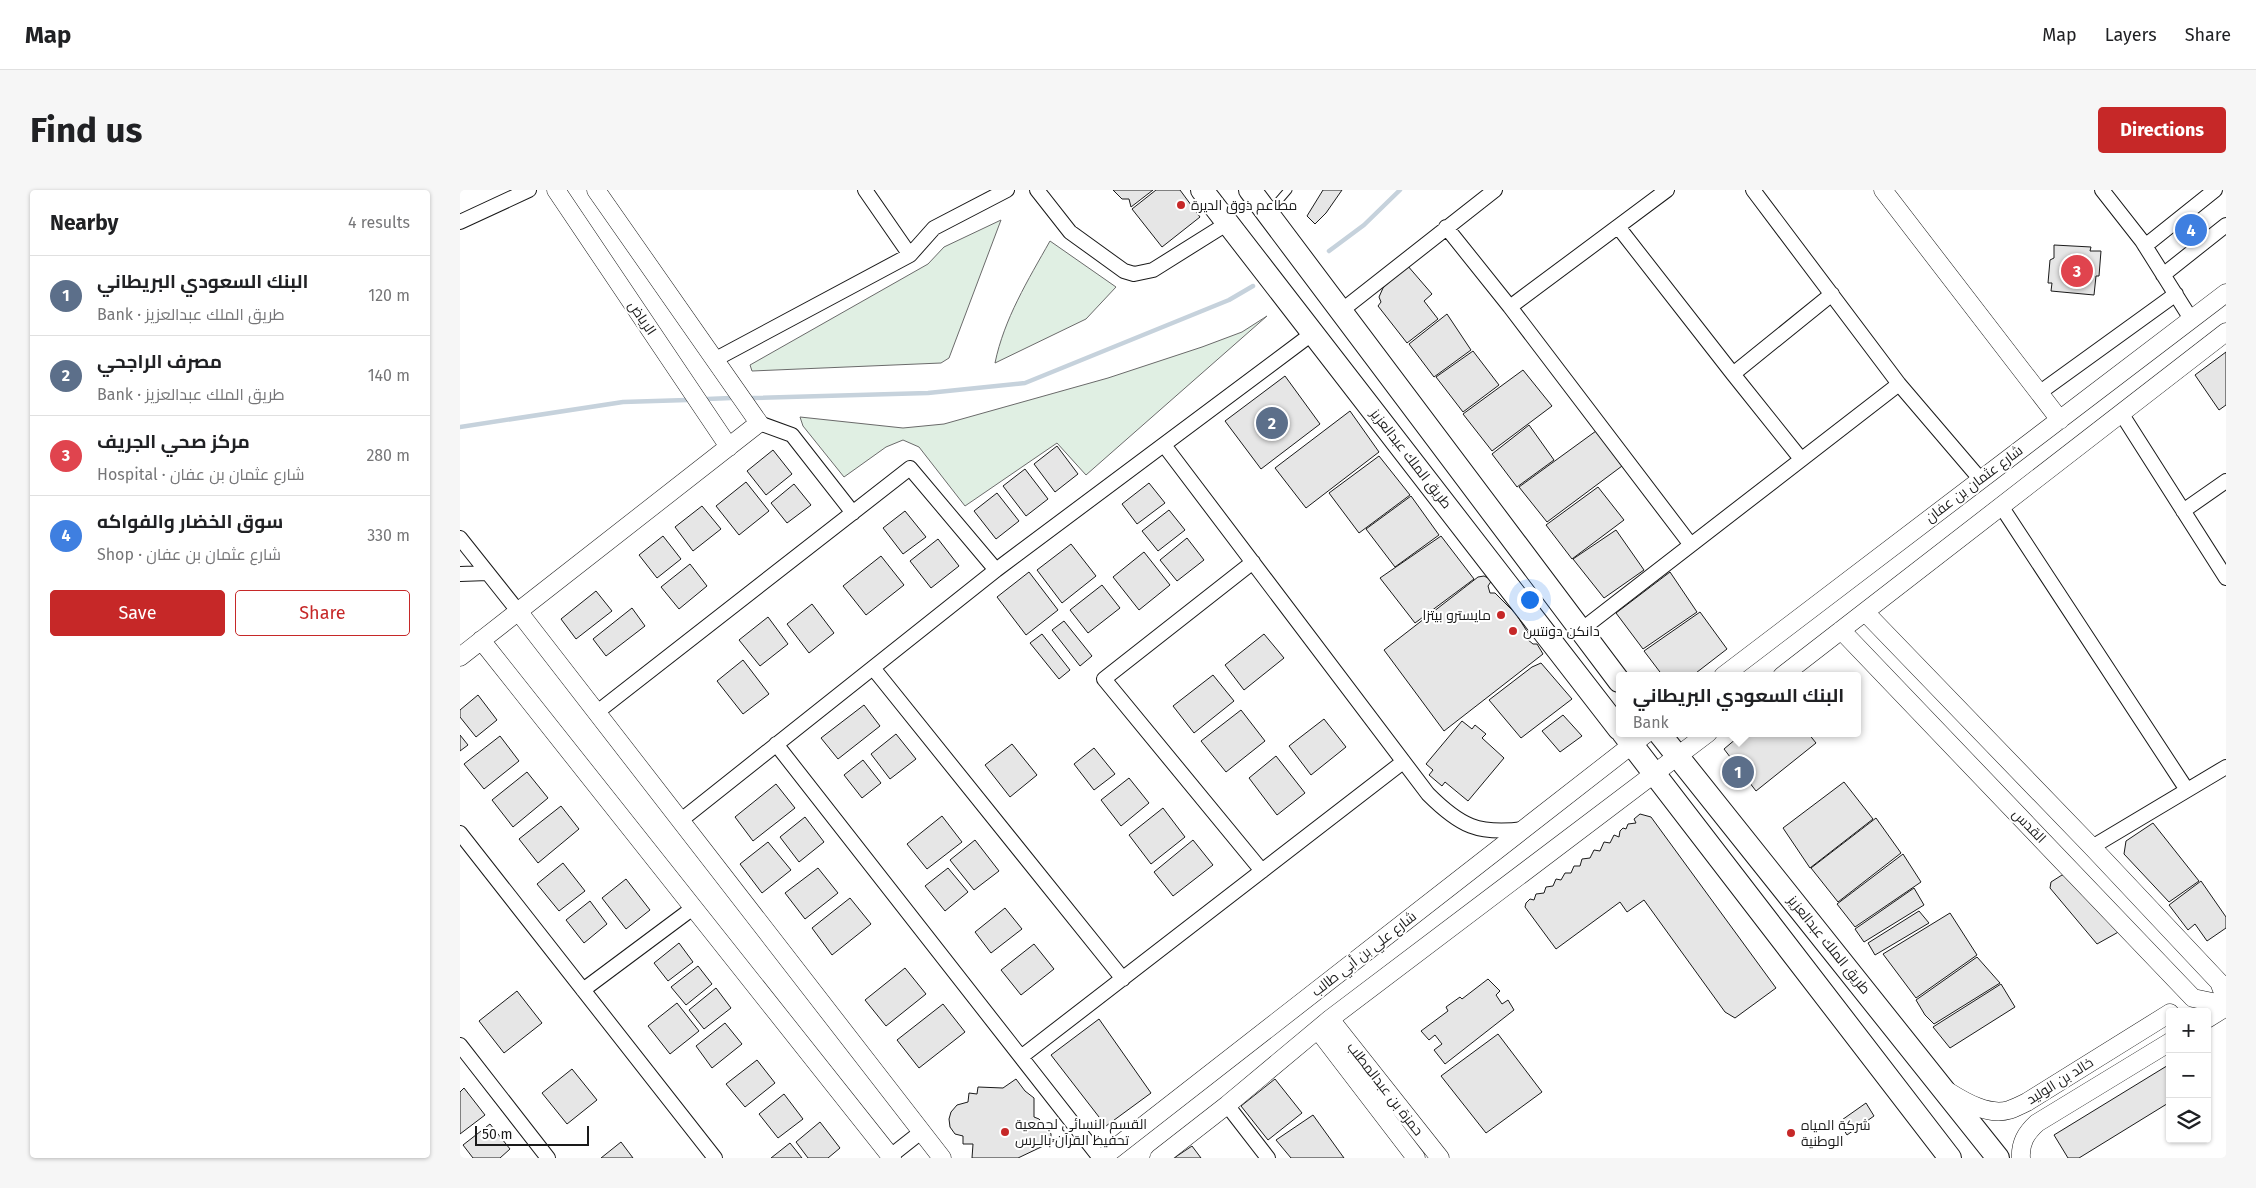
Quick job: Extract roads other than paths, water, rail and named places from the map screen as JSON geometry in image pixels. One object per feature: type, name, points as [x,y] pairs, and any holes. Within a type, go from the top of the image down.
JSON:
[{"type":"highway","name":"طريق الملك عبدالعزيز","points":[[1202,190],[1616,720]]},
{"type":"highway","points":[[1250,190],[1616,677]]},
{"type":"highway","name":"طريق الملك عبدالعزيز","points":[[1662,737],[1998,1158]]},
{"type":"highway","name":"طريق الملك عبدالعزيز","points":[[1630,738],[1651,777],[1950,1158]]},
{"type":"street","points":[[460,222],[529,190]]},
{"type":"street","name":"الرياض","points":[[556,190],[729,447]]},
{"type":"street","points":[[596,190],[759,423],[792,435],[853,513]]},
{"type":"street","points":[[865,190],[910,255]]},
{"type":"street","points":[[714,360],[910,255],[934,228],[1007,190]]},
{"type":"street","points":[[1038,190],[1070,232],[1124,271],[1134,274],[1153,270],[1228,222]]},
{"type":"street","points":[[1341,311],[1495,190]]},
{"type":"street","points":[[1510,307],[1619,228],[1667,190]]},
{"type":"street","points":[[1753,190],[1899,384],[1981,480]]},
{"type":"street","points":[[1883,190],[2060,420]]},
{"type":"street","points":[[2102,190],[2145,246],[2191,319]]},
{"type":"street","points":[[2145,246],[2214,190]]},
{"type":"street","points":[[2163,275],[2226,225]]},
{"type":"street","points":[[1446,227],[1510,307],[1691,545]]},
{"type":"street","points":[[1619,228],[1801,459]]},
{"type":"street","name":"شارع عثمان بن عفان","points":[[1728,672],[2226,293]]},
{"type":"street","points":[[1733,374],[1832,294]]},
{"type":"street","points":[[2040,393],[2176,294]]},
{"type":"street","points":[[1787,672],[2226,332]]},
{"type":"street","points":[[680,821],[996,570],[1313,333]]},
{"type":"street","points":[[1581,630],[1899,384]]},
{"type":"street","points":[[2121,413],[2226,578]]},
{"type":"street","points":[[460,656],[759,423]]},
{"type":"street","points":[[1164,445],[1428,794],[1442,808],[1462,823],[1481,830],[1500,832],[1524,829]]},
{"type":"street","points":[[596,713],[910,468],[996,570]]},
{"type":"street","points":[[2183,511],[2226,481]]},
{"type":"street","points":[[2001,506],[2187,790]]},
{"type":"street","points":[[460,538],[942,1158]]},
{"type":"street","points":[[1253,562],[1104,679],[1262,871]]},
{"type":"street","points":[[460,574],[488,573]]},
{"type":"street","points":[[1864,612],[2222,980],[2226,1000]]},
{"type":"street","name":"القدس","points":[[1841,630],[2193,998]]},
{"type":"street","points":[[481,640],[890,1157],[921,1132]]},
{"type":"street","points":[[873,668],[1123,979]]},
{"type":"street","points":[[1159,1158],[1324,1025],[1703,737]]},
{"type":"street","name":"شارع علي بن أبي طالب","points":[[1101,1158],[1524,829],[1630,738]]},
{"type":"street","points":[[776,744],[1101,1158]]},
{"type":"street","points":[[1021,1057],[1403,762]]},
{"type":"street","points":[[2092,847],[2226,767]]},
{"type":"street","points":[[461,837],[715,1158]]},
{"type":"street","points":[[583,990],[694,908]]},
{"type":"street","name":"خالد بن الوليد","points":[[2177,1008],[2222,980]]},
{"type":"street","points":[[2193,998],[2226,1006]]},
{"type":"street","points":[[2211,1015],[2226,1006]]},
{"type":"street","name":"خالد بن الوليد","points":[[1944,1089],[1968,1103],[1989,1110],[2007,1111],[2027,1102],[2166,1015]]},
{"type":"street","name":"حمزة بن عبدالمطلب","points":[[1324,1025],[1416,1158]]},
{"type":"street","name":"حمزة بن عبدالمطلب","points":[[1324,1025],[1440,1158]]},
{"type":"street","name":"خالد بن الوليد","points":[[2021,1158],[2022,1142],[2028,1131],[2037,1123],[2166,1044]]},
{"type":"street","points":[[460,1045],[548,1158]]},
{"type":"street","points":[[1227,1105],[1268,1158]]},
{"type":"lane","points":[[1268,213],[1288,190]]},
{"type":"waterway","points":[[1329,251],[1364,225],[1400,190]]},
{"type":"waterway","points":[[751,398],[928,393],[1025,383],[1229,300],[1253,286]]},
{"type":"waterway","points":[[707,399],[731,398]]},
{"type":"waterway","points":[[460,427],[623,402],[687,400]]},
{"type":"place","name":"مطاعم ذوق الديرة","points":[[1181,205]]},
{"type":"place","name":"سوق الخضار والفواكه","points":[[2191,230]]},
{"type":"place","name":"مركز صحي الجريف","points":[[2077,271]]},
{"type":"place","name":"مصرف الراجحي","points":[[1272,423]]},
{"type":"place","name":"مايسترو بيتزا","points":[[1501,615]]},
{"type":"place","name":"دانكن دونتس","points":[[1513,631]]},
{"type":"place","name":"البنك السعودي البريطاني","points":[[1738,772]]},
{"type":"place","name":"القسم النسائي لجمعية تحفيظ القرآن بالـرس","points":[[1005,1132]]},
{"type":"place","name":"شركة المياه الوطنية","points":[[1791,1133]]}]
